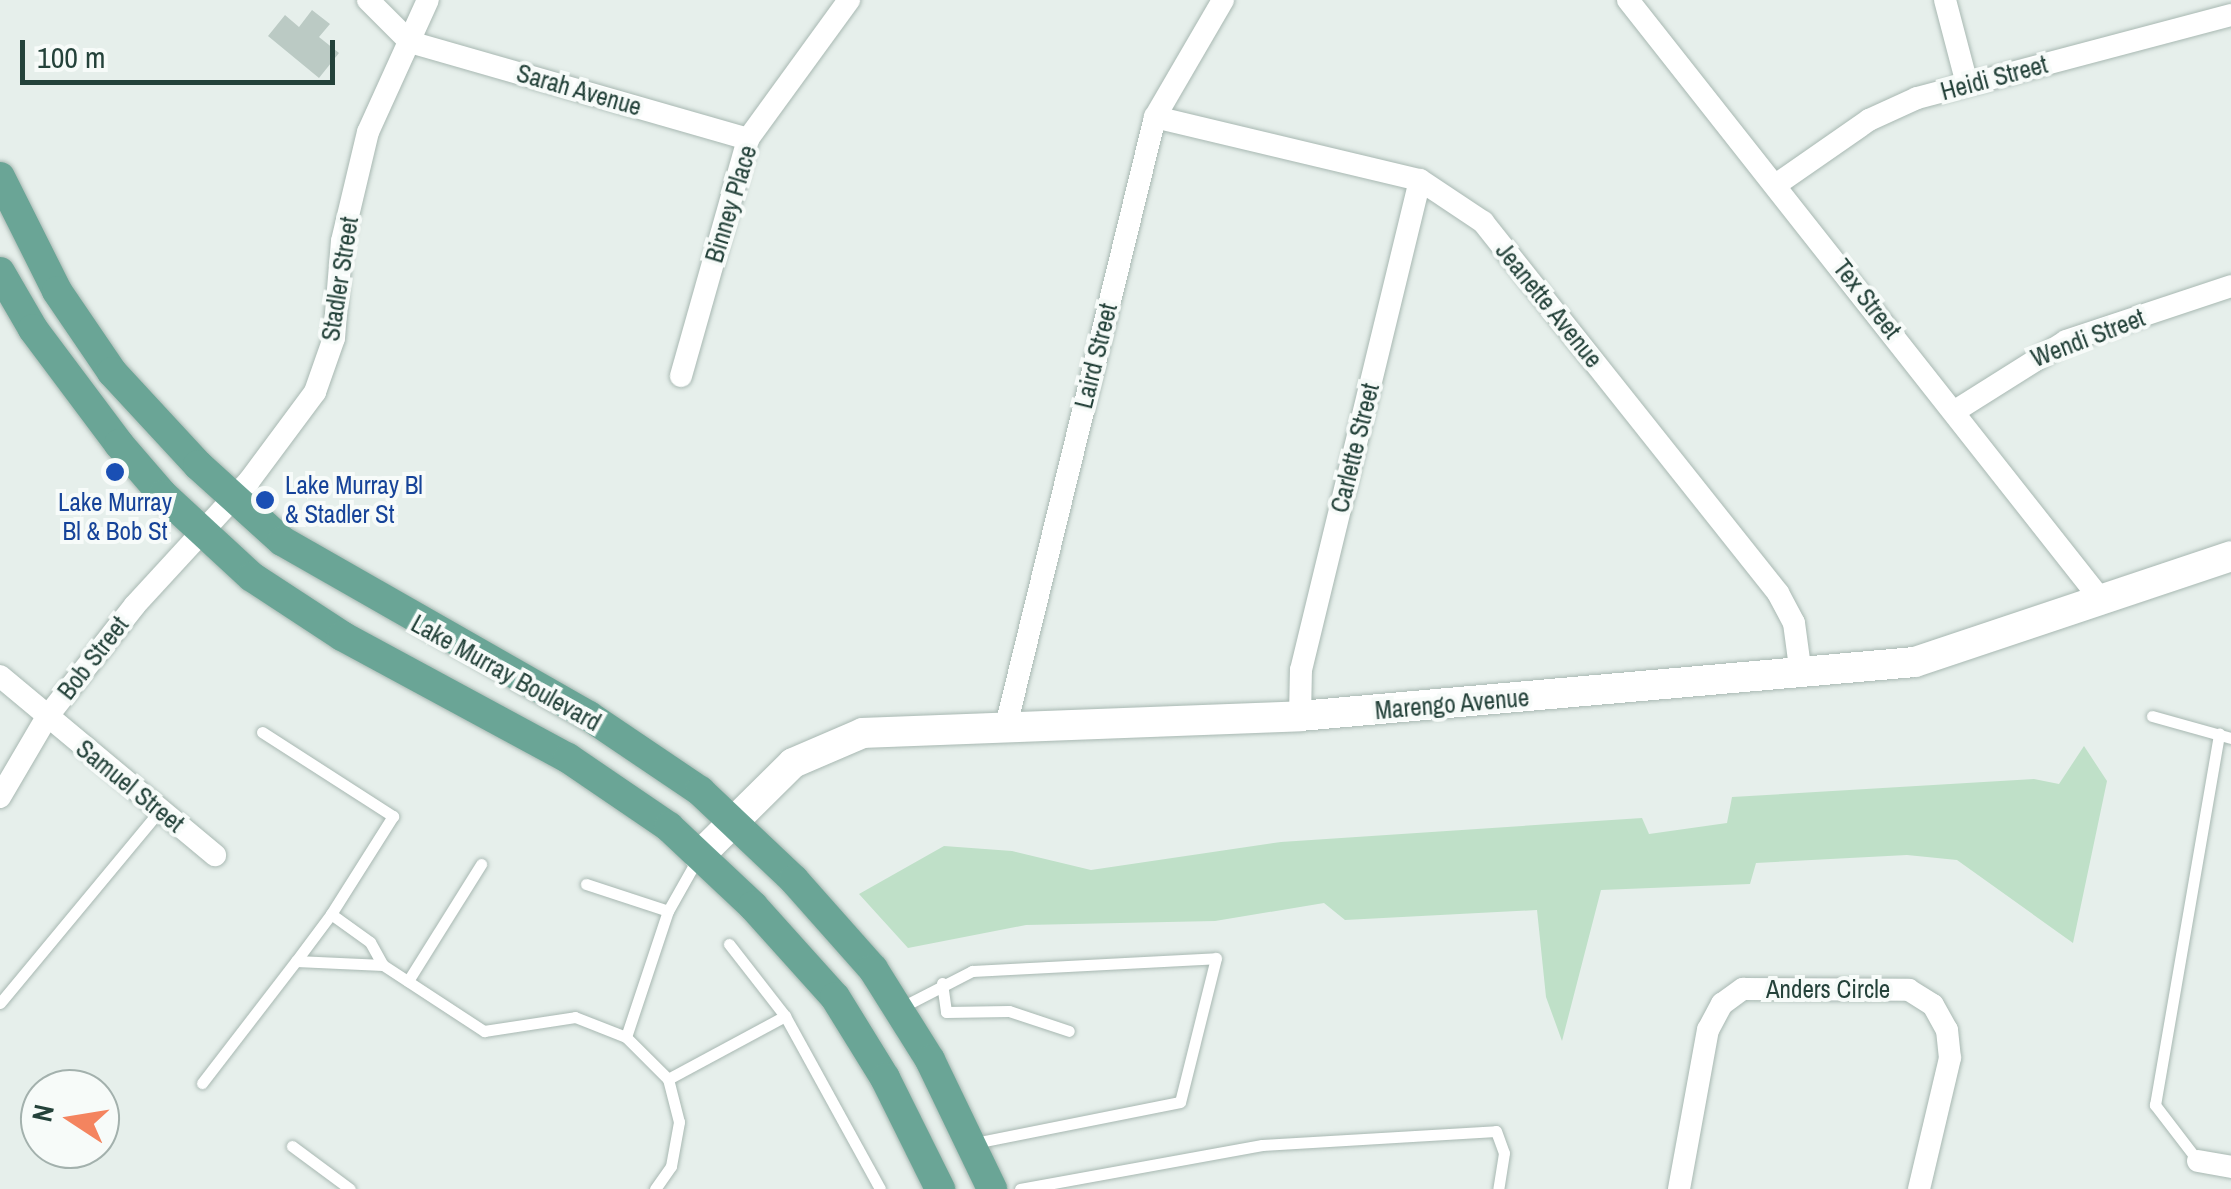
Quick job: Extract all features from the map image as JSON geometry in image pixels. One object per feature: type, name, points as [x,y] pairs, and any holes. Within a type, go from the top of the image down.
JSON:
[{"type":"main road","name":"Lake Murray Boulevard","points":[[0,176],[57,291],[112,372],[282,541],[588,716],[700,791],[733,822],[873,970],[972,1143],[992,1189]]},
{"type":"main road","name":"Lake Murray Boulevard","points":[[0,272],[109,432],[252,577],[358,645],[568,758],[699,856],[835,997],[860,1036],[940,1189]]},
{"type":"main road","points":[[860,1036],[898,1010]]},
{"type":"street","points":[[368,0],[410,42]]},
{"type":"street","name":"Stadler Street","points":[[202,530],[235,498],[316,392],[334,338],[342,242],[368,132],[428,0]]},
{"type":"street","name":"Binney Place","points":[[681,376],[748,139],[849,0]]},
{"type":"street","name":"Laird Street","points":[[1006,726],[1155,117],[1223,0]]},
{"type":"street","name":"Tex Street","points":[[1628,0],[1777,184],[2102,601]]},
{"type":"street","points":[[1945,0],[1967,84]]},
{"type":"street","name":"Heidi Street","points":[[1777,184],[1868,120],[1967,84],[2221,11]]},
{"type":"street","name":"Sarah Avenue","points":[[410,42],[748,139]]},
{"type":"street","name":"Jeanette Avenue","points":[[1155,117],[1420,180],[1483,222],[1778,593],[1794,623],[1802,676]]},
{"type":"street","name":"Carlette Street","points":[[1300,716],[1301,670],[1420,180]]},
{"type":"street","name":"Wendi Street","points":[[1955,411],[2066,341],[2231,286]]},
{"type":"street","name":"Bob Street","points":[[0,798],[47,717],[202,530]]},
{"type":"street","name":"Marengo Avenue","points":[[699,856],[793,763],[845,738],[882,730],[1300,716],[1802,676],[1915,662],[2231,556]]},
{"type":"street","name":"Samuel Street","points":[[0,676],[214,855]]},
{"type":"street","name":"Anders Circle","points":[[1679,1189],[1708,1030],[1722,1004],[1743,989],[1909,990],[1933,1006],[1947,1030],[1950,1058],[1919,1189]]},
{"type":"street","points":[[2198,1160],[2231,1167]]},
{"type":"lane","points":[[2152,716],[2225,736],[2155,1105],[2198,1160]]},
{"type":"lane","points":[[202,1083],[331,914],[393,816],[262,732]]},
{"type":"lane","points":[[0,1003],[160,809]]},
{"type":"lane","points":[[626,1038],[668,911],[699,856]]},
{"type":"lane","points":[[408,982],[481,864]]},
{"type":"lane","points":[[586,884],[668,911]]},
{"type":"lane","points":[[331,914],[370,942],[383,965],[484,1032],[575,1018],[626,1038],[668,1078],[679,1122],[671,1166],[655,1189]]},
{"type":"lane","points":[[729,944],[785,1016],[880,1189]]},
{"type":"lane","points":[[898,1010],[972,970],[1216,958],[1180,1102],[972,1143]]},
{"type":"lane","points":[[296,961],[383,965]]},
{"type":"lane","points":[[942,983],[946,1012],[1010,1011],[1069,1031]]},
{"type":"lane","points":[[668,1078],[785,1016]]},
{"type":"lane","points":[[1020,1189],[1262,1145],[1496,1131],[1504,1154],[1498,1189]]},
{"type":"lane","points":[[292,1146],[350,1189]]},
{"type":"green space","points":[[2084,746],[2107,781],[2073,943],[1957,860],[1907,855],[1756,863],[1750,884],[1601,890],[1562,1041],[1546,997],[1537,910],[1345,920],[1324,903],[1215,921],[1026,925],[908,948],[859,894],[944,846],[1012,851],[1091,870],[1281,842],[1642,818],[1649,834],[1727,823],[1732,797],[2034,779],[2059,784]]},
{"type":"building","points":[[312,10],[330,24],[319,37],[339,53],[319,78],[268,36],[285,15],[299,27]]},
{"type":"place","name":"Lake Murray Bl & Bob St","points":[[115,472]]},
{"type":"place","name":"Lake Murray Bl & Stadler St","points":[[265,500]]}]
